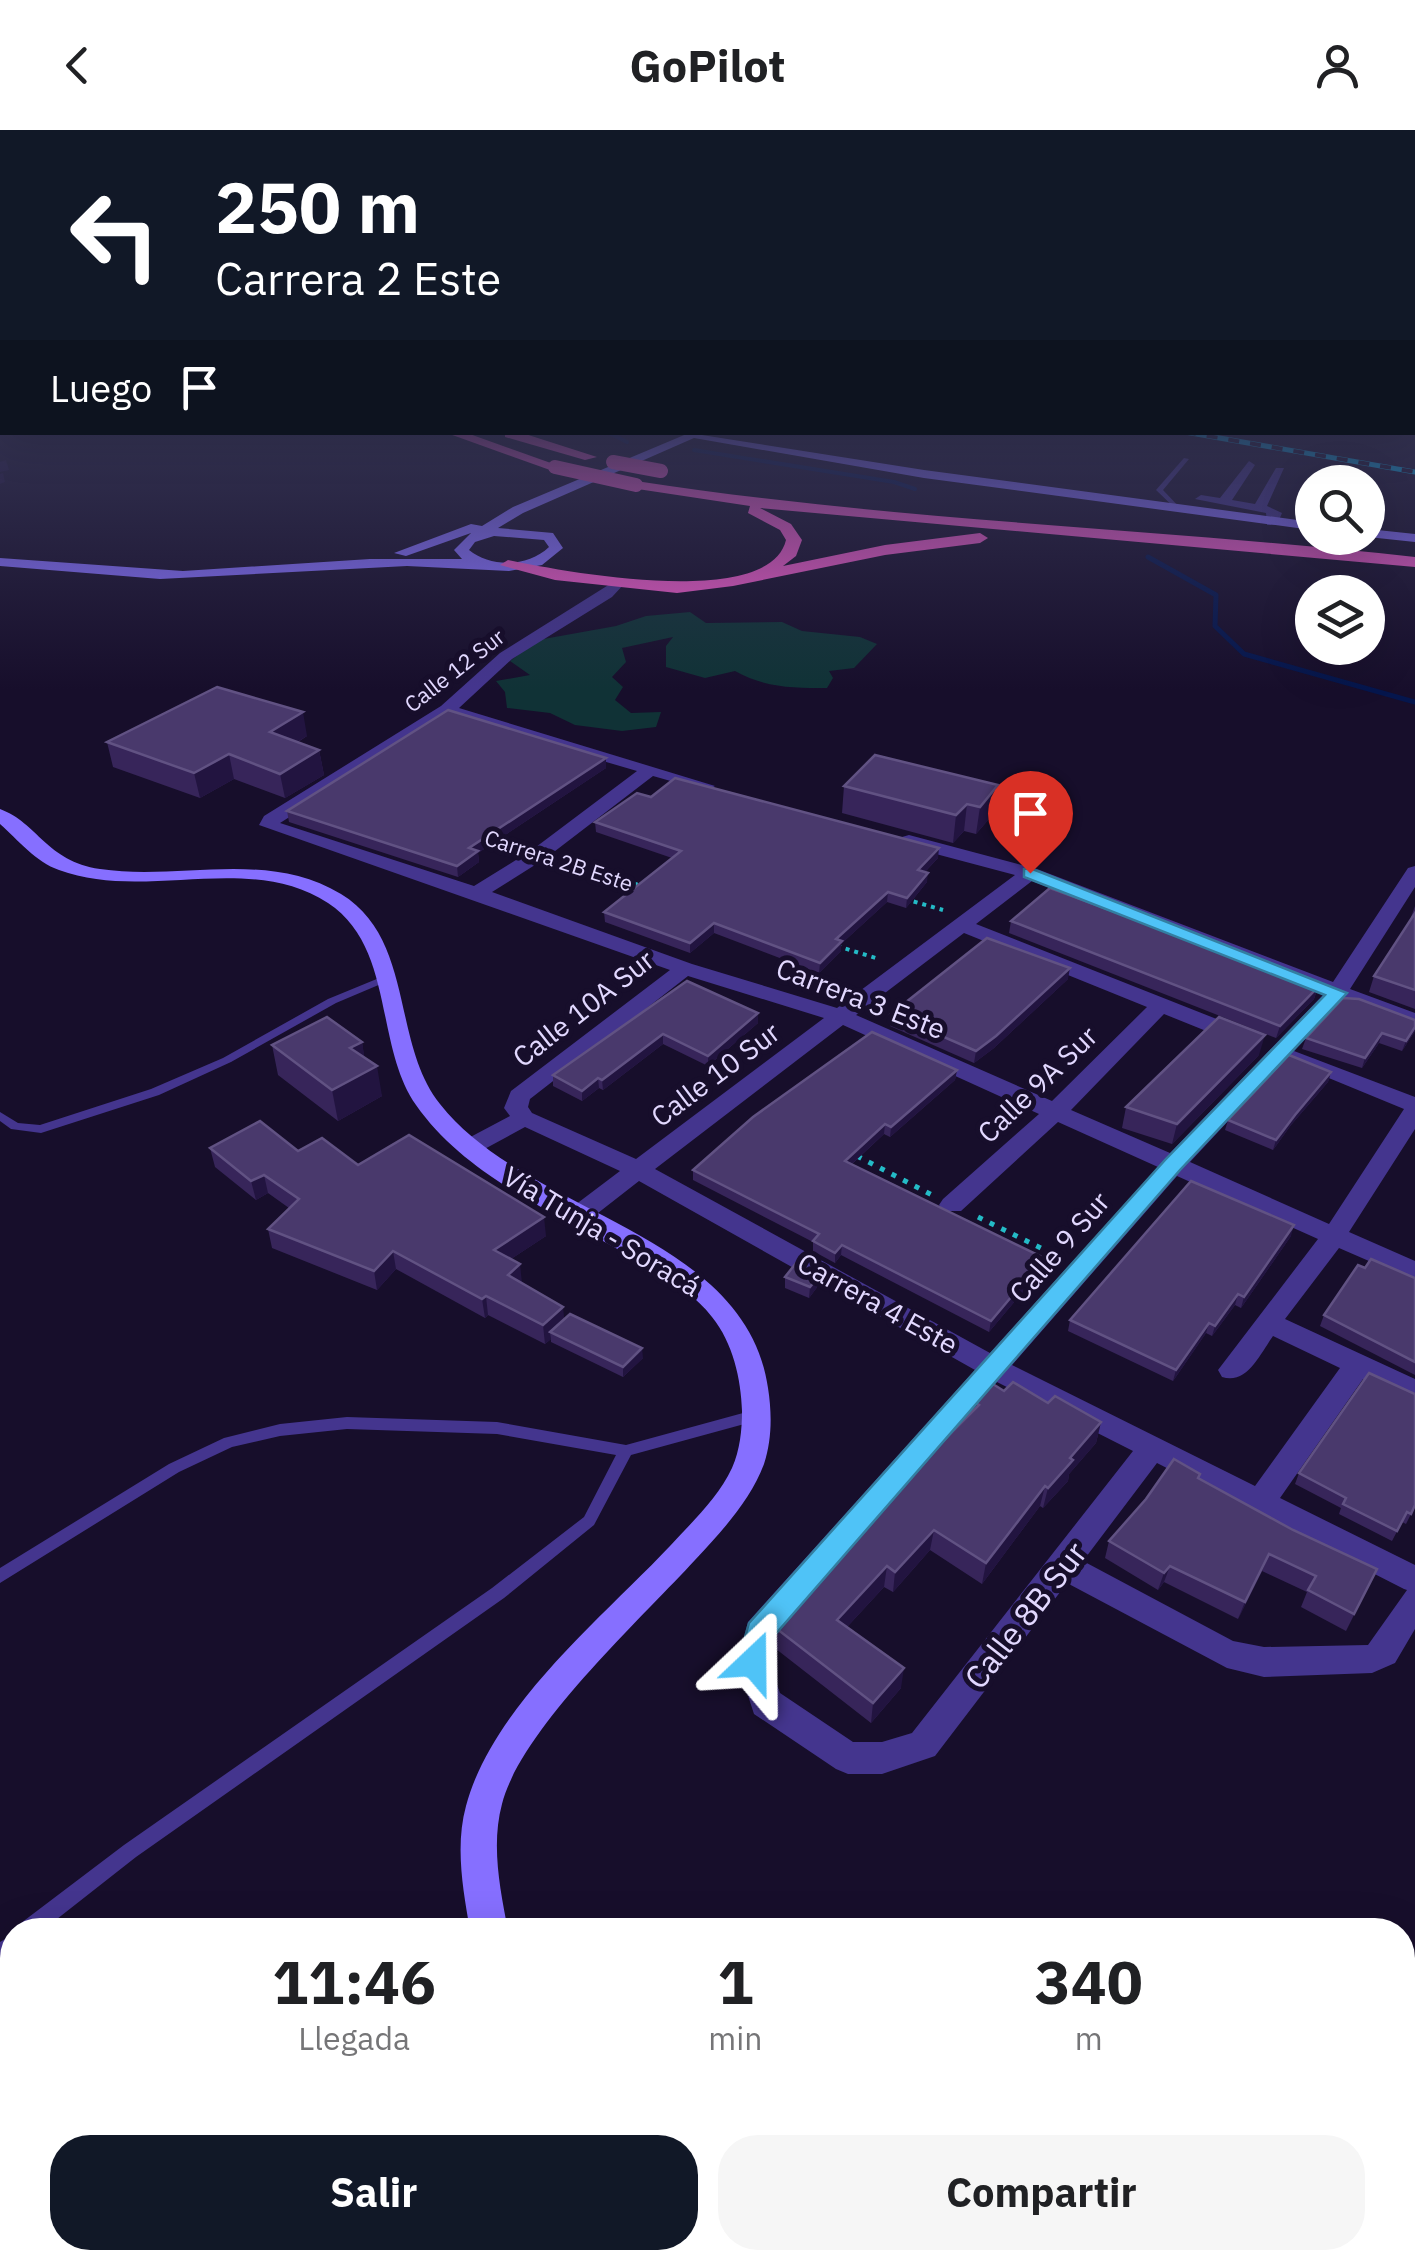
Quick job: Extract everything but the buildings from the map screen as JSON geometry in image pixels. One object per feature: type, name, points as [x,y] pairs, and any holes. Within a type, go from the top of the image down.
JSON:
[{"type":"highway","points":[[668,491],[720,500],[925,521],[1142,535],[1415,562]]},
{"type":"highway","points":[[802,491],[904,502]]},
{"type":"highway","points":[[720,500],[769,516],[786,527],[794,540],[790,553],[777,566],[755,576]]},
{"type":"highway","points":[[1042,512],[1295,534]]},
{"type":"highway","points":[[508,565],[676,588],[946,541],[1074,534],[1142,535]]},
{"type":"highway","points":[[1385,545],[1415,548]]},
{"type":"highway","points":[[552,554],[613,582]]},
{"type":"main road","points":[[351,566],[444,540],[563,491]]},
{"type":"main road","points":[[548,536],[543,517],[564,491]]},
{"type":"main road","points":[[1042,491],[1295,524]]},
{"type":"main road","points":[[481,564],[466,558],[461,550],[471,539],[518,510]]},
{"type":"main road","points":[[0,562],[184,576],[390,562],[508,565],[525,564],[552,554],[555,542],[548,536],[512,530],[390,562]]},
{"type":"main road","points":[[1385,535],[1415,538]]},
{"type":"main road","name":"Vía Tunja - Soracá","points":[[0,815],[47,858],[88,873],[237,874],[312,885],[340,902],[362,924],[384,979],[411,1076],[439,1121],[490,1163],[694,1282],[724,1312],[747,1358],[757,1416],[750,1462],[718,1514],[532,1718],[487,1793],[477,1865],[487,1918]]},
{"type":"street","points":[[1223,503],[1231,491]]},
{"type":"street","points":[[1259,508],[1269,491]]},
{"type":"street","points":[[1201,500],[1276,513],[1272,522]]},
{"type":"street","name":"Calle 12 Sur","points":[[268,825],[447,710],[506,656],[606,594],[613,582]]},
{"type":"street","points":[[447,710],[725,792]]},
{"type":"street","points":[[476,893],[539,854],[649,771]]},
{"type":"street","name":"Carrera 3 Este","points":[[268,825],[476,893],[685,968],[840,1016],[1415,1272]]},
{"type":"street","points":[[897,837],[1030,873],[1415,1021]]},
{"type":"street","name":"Calle 9 Sur","points":[[882,1758],[848,1758],[766,1703],[753,1662],[760,1632],[1172,1165],[1338,993],[1415,872]]},
{"type":"street","name":"Calle 10 Sur","points":[[580,1214],[1030,873]]},
{"type":"street","points":[[966,922],[1415,1108],[1334,1236],[1232,1370]]},
{"type":"street","name":"Calle 10A Sur","points":[[470,1147],[685,968]]},
{"type":"street","name":"Calle 9A Sur","points":[[952,1205],[1056,1110],[1161,1005]]},
{"type":"street","name":"Carrera 4 Este","points":[[521,1107],[996,1369],[1415,1580]]},
{"type":"street","points":[[1390,1153],[1415,1164]]},
{"type":"street","points":[[1269,1323],[1415,1391]]},
{"type":"street","points":[[1262,1501],[1358,1364]]},
{"type":"street","name":"Calle 8B Sur","points":[[882,1758],[923,1746],[1152,1448]]},
{"type":"street","points":[[1064,1566],[1226,1654],[1264,1662],[1356,1662],[1383,1653],[1415,1601]]},
{"type":"lane","points":[[1160,491],[1178,510]]},
{"type":"lane","points":[[0,1116],[15,1126],[42,1129],[137,1098],[227,1060],[332,1001],[384,979]]},
{"type":"lane","points":[[0,1576],[174,1468],[229,1442],[280,1430],[347,1422],[496,1428],[626,1450],[757,1416]]},
{"type":"lane","points":[[43,1918],[130,1851],[498,1592],[588,1521],[626,1450]]},
{"type":"path","name":"Carrera 2B Este","points":[[539,854],[649,888]]},
{"type":"path","points":[[897,896],[966,922]]},
{"type":"path","points":[[832,945],[906,968]]},
{"type":"path","points":[[853,1154],[1083,1269]]},
{"type":"green space","points":[[690,612],[706,623],[782,622],[802,631],[860,637],[877,644],[854,668],[829,671],[833,678],[827,688],[769,684],[735,671],[705,678],[666,667],[666,646],[673,637],[622,648],[626,662],[612,677],[623,687],[615,700],[631,713],[661,712],[656,727],[622,731],[575,725],[550,713],[507,708],[505,692],[496,681],[530,675],[510,661],[538,640],[616,626],[646,616]]},
{"type":"waterway","points":[[1148,557],[1216,595],[1215,626],[1244,654],[1415,702]]},
{"type":"route","points":[[753,1662],[760,1632],[1172,1165],[1338,993],[1030,873]]}]
